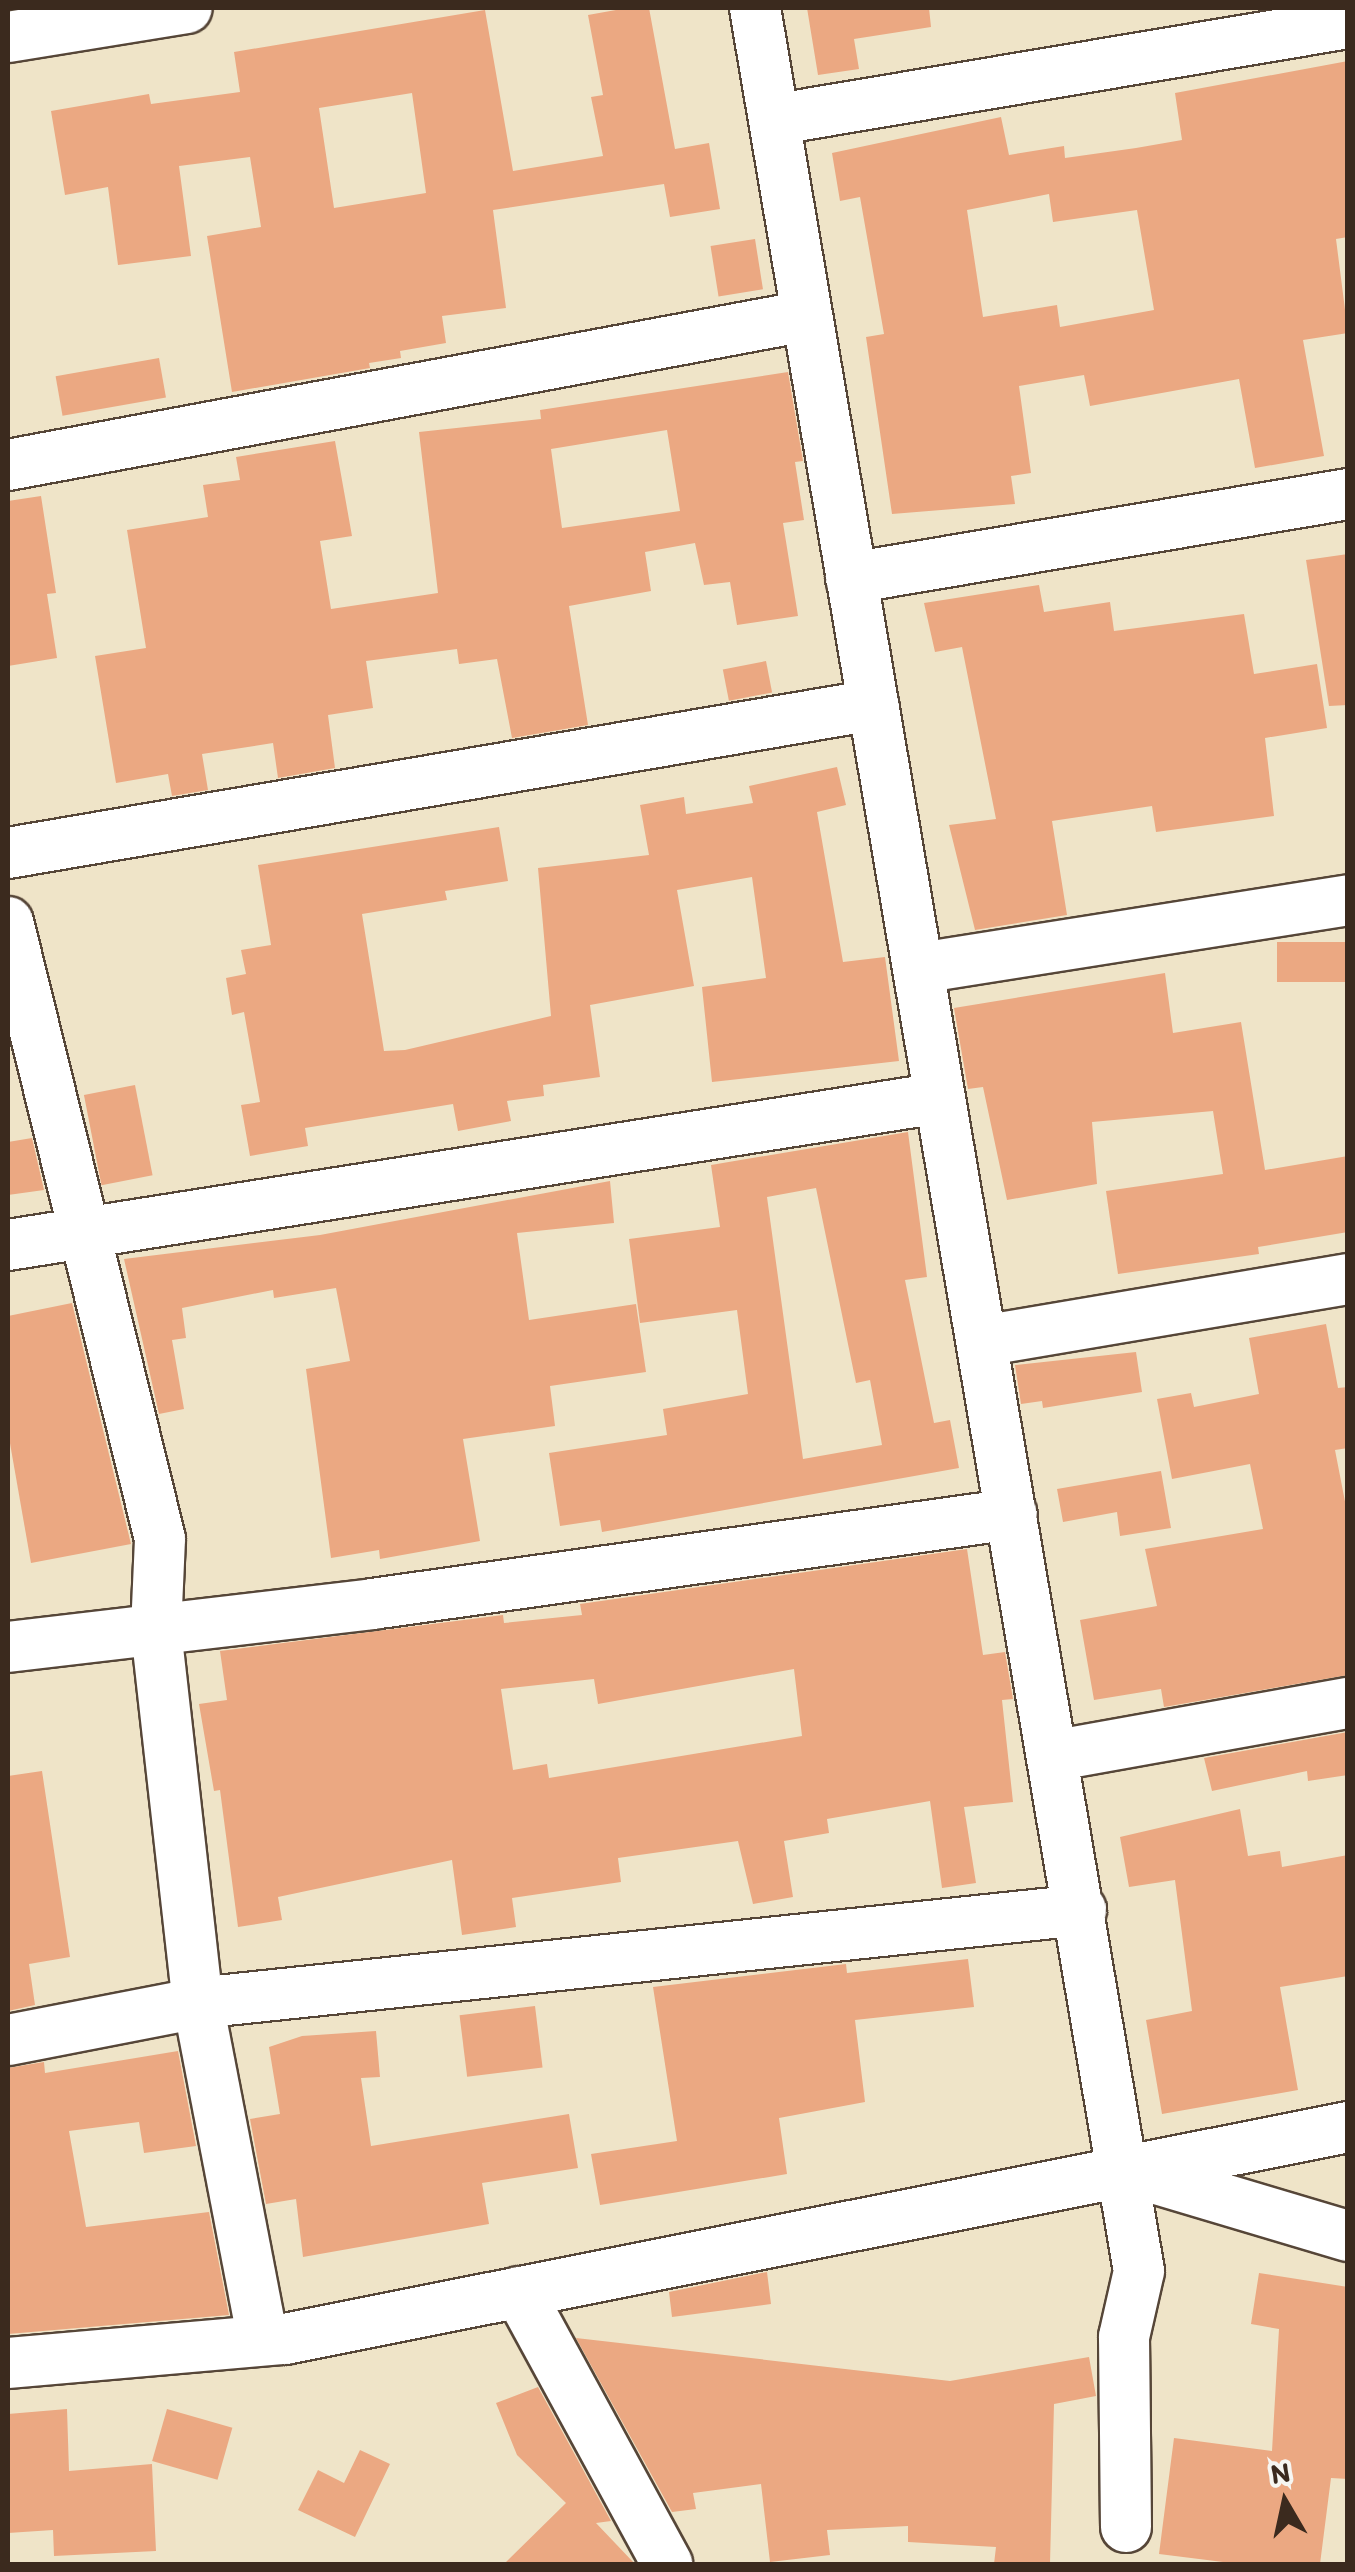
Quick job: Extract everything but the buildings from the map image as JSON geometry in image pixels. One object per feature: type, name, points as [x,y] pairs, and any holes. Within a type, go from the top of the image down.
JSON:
[{"type":"street","points":[[8,37],[187,8]]},
{"type":"street","points":[[756,8],[778,119],[806,316],[1140,2271],[1124,2337],[1126,2528]]},
{"type":"street","points":[[778,119],[1348,23]]},
{"type":"street","points":[[8,465],[806,316]]},
{"type":"street","points":[[851,578],[1348,494]]},
{"type":"street","points":[[8,853],[873,705]]},
{"type":"street","points":[[920,968],[1348,900]]},
{"type":"street","points":[[8,922],[80,1235],[160,1539],[156,1630],[198,2002],[262,2336]]},
{"type":"street","points":[[8,1245],[939,1098]]},
{"type":"street","points":[[982,1341],[1348,1279]]},
{"type":"street","points":[[8,1647],[1012,1514]]},
{"type":"street","points":[[1052,1756],[1348,1702]]},
{"type":"street","points":[[8,2040],[198,2002],[1080,1910]]},
{"type":"street","points":[[8,2363],[262,2336],[285,2339],[1348,2127]]},
{"type":"street","points":[[1124,2169],[1348,2236]]},
{"type":"street","points":[[519,2292],[667,2564]]}]
